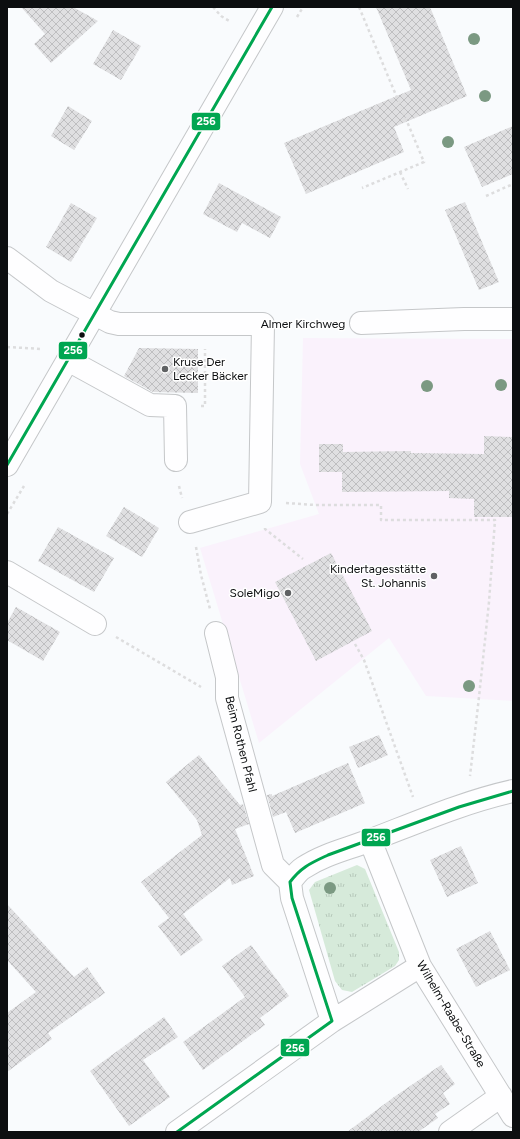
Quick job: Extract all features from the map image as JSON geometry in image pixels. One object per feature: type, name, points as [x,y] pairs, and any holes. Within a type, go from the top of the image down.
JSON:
[{"type":"street","points":[[7,466],[272,7]]},
{"type":"street","name":"Almer Kirchweg","points":[[7,258],[51,291],[110,322],[119,324],[263,324]]},
{"type":"street","name":"Almer Kirchweg","points":[[361,323],[464,319],[513,319]]},
{"type":"street","points":[[190,522],[260,502],[263,324]]},
{"type":"street","points":[[68,360],[150,405],[175,406],[176,460]]},
{"type":"street","points":[[7,572],[94,624]]},
{"type":"street","name":"Beim Rothen Pfahl","points":[[216,633],[227,676],[227,698],[273,866],[290,882]]},
{"type":"street","points":[[332,1021],[292,898],[290,882],[302,869],[333,853],[466,804],[513,791]]},
{"type":"street","name":"Wilhelm-Raabe-Straße","points":[[370,840],[420,966],[513,1116]]},
{"type":"street","points":[[177,1132],[332,1021],[420,966]]},
{"type":"street","points":[[450,1132],[501,1096]]},
{"type":"path","points":[[213,7],[221,16],[231,22]]},
{"type":"path","points":[[359,7],[424,162],[362,188]]},
{"type":"path","points":[[400,172],[408,189]]},
{"type":"path","points":[[486,196],[513,184]]},
{"type":"path","name":"Almer Kirchweg","points":[[263,324],[361,323]]},
{"type":"path","points":[[175,406],[205,406],[205,324]]},
{"type":"path","points":[[7,347],[42,349]]},
{"type":"path","points":[[315,505],[381,505],[381,520],[495,520],[489,602],[466,804]]},
{"type":"path","points":[[265,529],[303,559]]},
{"type":"path","points":[[197,551],[201,575],[216,633]]},
{"type":"path","points":[[94,624],[218,697],[227,698]]},
{"type":"path","points":[[355,644],[364,660],[421,820]]},
{"type":"shaded area","name":"Kindertagesstätte St. Johannis","points":[[303,338],[513,339],[513,701],[426,696],[389,638],[259,743],[200,548],[319,514],[300,464]]},
{"type":"green space","points":[[357,865],[365,869],[399,952],[399,960],[395,966],[352,992],[342,990],[335,981],[309,890],[315,882]]},
{"type":"building","points":[[21,7],[73,7],[98,21],[51,63],[34,44],[45,34]]},
{"type":"building","points":[[376,7],[430,7],[467,96],[394,127],[404,152],[306,194],[284,143],[411,90]]},
{"type":"building","points":[[113,30],[141,46],[121,80],[93,64]]},
{"type":"building","points":[[68,106],[92,121],[74,150],[51,136]]},
{"type":"building","points":[[513,126],[513,174],[482,187],[464,147]]},
{"type":"building","points":[[219,183],[281,217],[270,238],[242,223],[237,232],[203,214]]},
{"type":"building","points":[[465,202],[499,282],[479,290],[445,210]]},
{"type":"building","points":[[71,203],[97,218],[71,262],[46,247]]},
{"type":"building","points":[[139,348],[198,349],[198,393],[153,392],[124,376]]},
{"type":"building","points":[[484,436],[513,437],[513,517],[474,517],[474,499],[449,498],[449,491],[342,492],[342,472],[319,472],[319,444],[343,444],[343,452],[411,451],[411,453],[484,454]]},
{"type":"building","points":[[124,507],[159,528],[142,557],[106,536]]},
{"type":"building","points":[[58,527],[114,558],[94,592],[38,561]]},
{"type":"building","points":[[331,553],[372,631],[316,661],[275,582]]},
{"type":"building","points":[[16,607],[60,632],[43,661],[7,640],[7,623]]},
{"type":"building","points":[[379,735],[388,755],[358,768],[349,747]]},
{"type":"building","points":[[199,755],[240,805],[243,804],[249,824],[235,829],[254,876],[232,885],[230,878],[183,914],[203,940],[181,956],[158,926],[169,918],[141,882],[202,835],[197,820],[166,782]]},
{"type":"building","points":[[348,763],[365,803],[295,833],[286,812],[273,817],[267,795],[272,794],[272,796]]},
{"type":"building","points":[[461,846],[478,883],[447,897],[430,860]]},
{"type":"building","points":[[7,904],[74,977],[87,967],[105,993],[48,1033],[52,1039],[7,1072],[7,1013],[36,992],[7,960]]},
{"type":"building","points":[[490,931],[510,970],[476,987],[456,949]]},
{"type":"building","points":[[251,945],[289,996],[260,1018],[265,1025],[203,1070],[183,1042],[245,997],[222,966]]},
{"type":"building","points":[[164,1017],[178,1037],[143,1060],[170,1097],[129,1126],[90,1071]]},
{"type":"building","points":[[441,1065],[455,1084],[443,1093],[450,1104],[435,1114],[438,1118],[418,1132],[347,1132],[394,1097]]},
{"type":"transit line","name":"256","points":[[7,465],[272,7]]},
{"type":"transit line","name":"256","points":[[177,1132],[332,1021],[292,898],[290,882],[298,873],[311,863],[328,855],[459,807],[513,791]]},
{"type":"place","name":"Kruse Der Lecker Bäcker","points":[[165,369]]},
{"type":"place","name":"Kindertagesstätte St. Johannis","points":[[434,576]]},
{"type":"place","name":"SoleMigo","points":[[288,593]]}]
